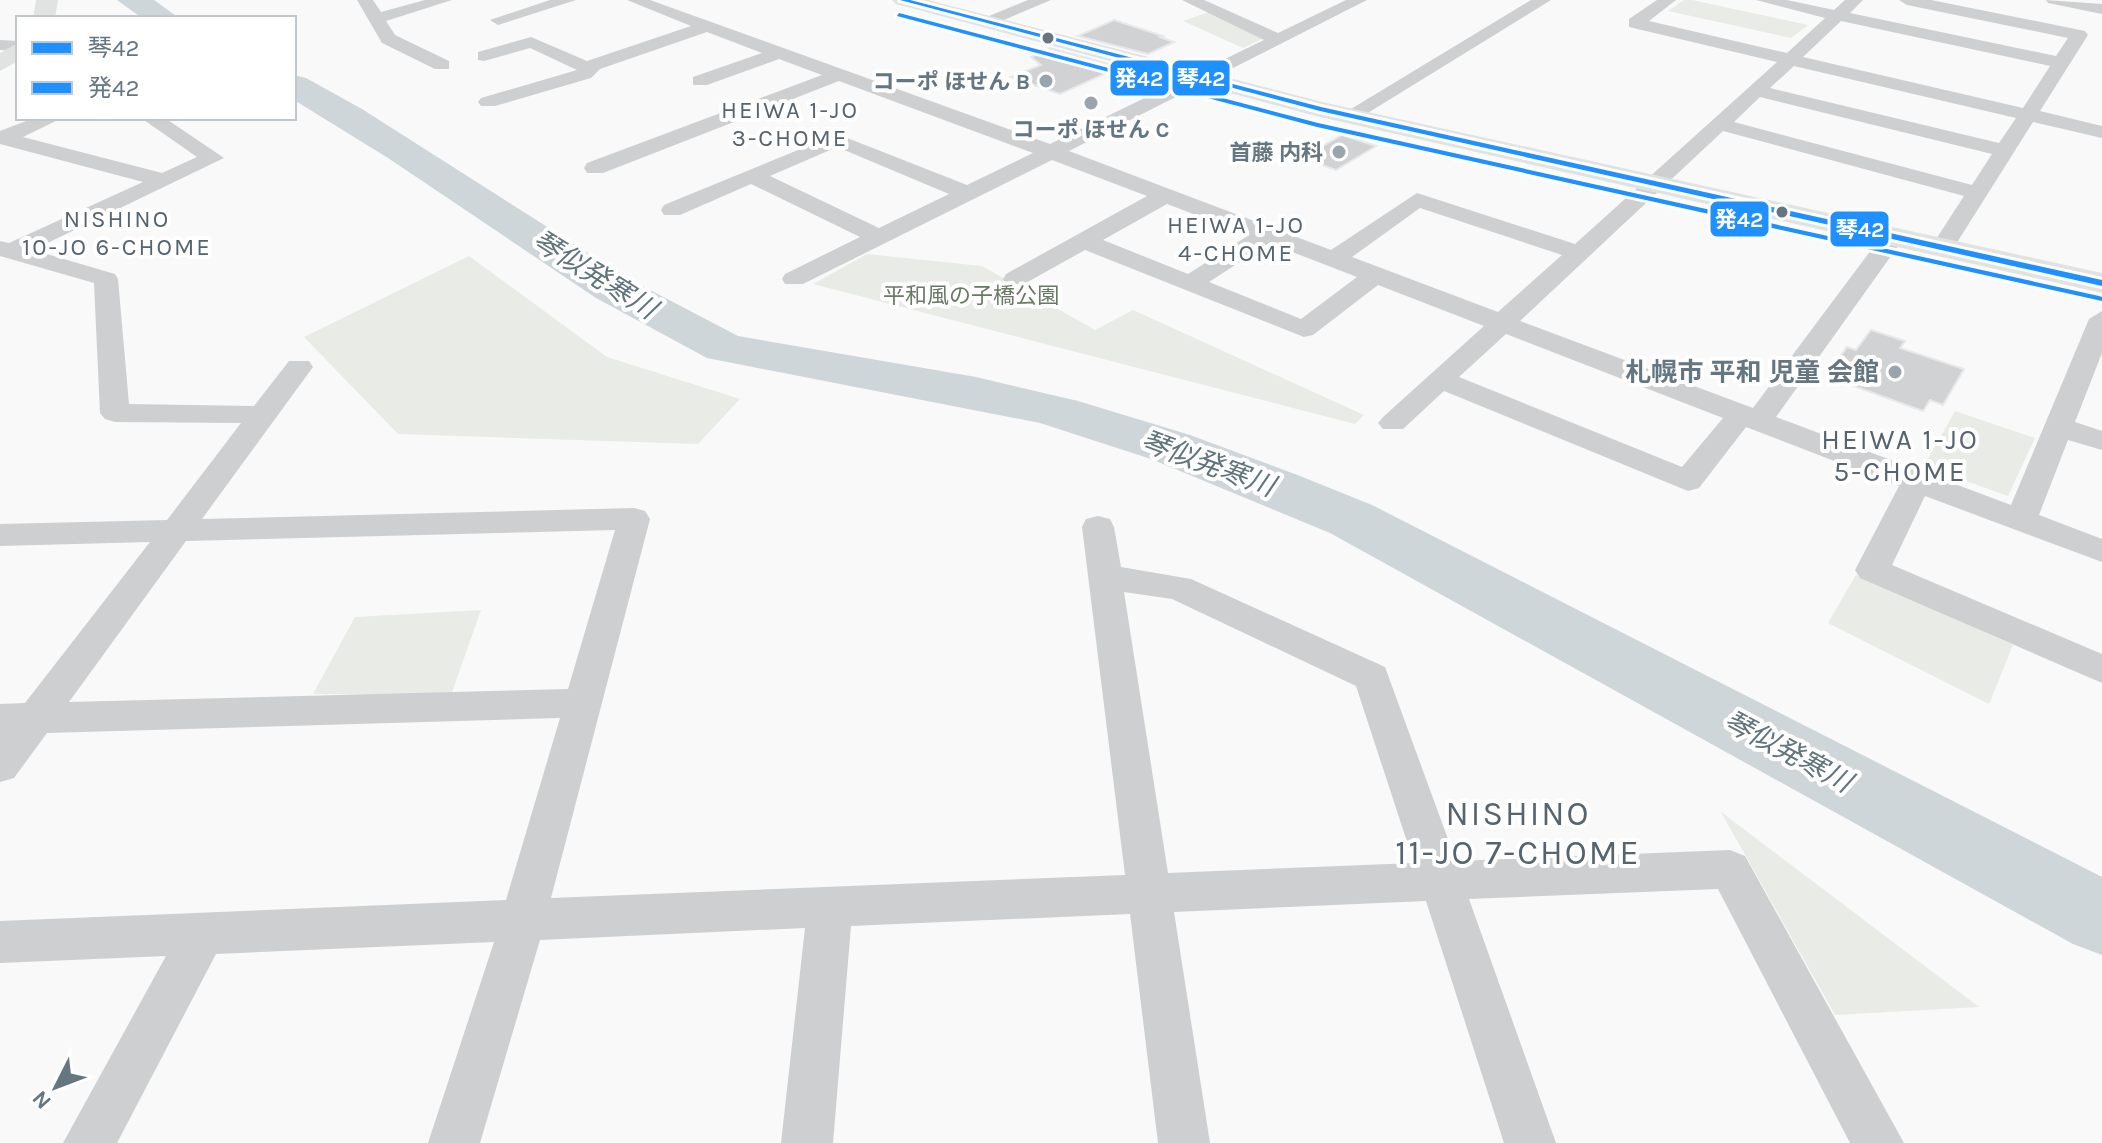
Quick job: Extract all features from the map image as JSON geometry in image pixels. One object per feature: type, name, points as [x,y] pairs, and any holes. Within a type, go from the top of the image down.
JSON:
[{"type":"street","points":[[365,0],[388,39],[442,65]]},
{"type":"street","points":[[378,18],[444,0]]},
{"type":"street","points":[[498,20],[568,0]]},
{"type":"street","points":[[635,0],[1166,195],[2102,551]]},
{"type":"street","points":[[903,0],[1199,79],[1351,115],[2102,283]]},
{"type":"street","points":[[986,21],[1043,0]]},
{"type":"street","points":[[1190,0],[1278,40]]},
{"type":"street","points":[[794,279],[1359,0]]},
{"type":"street","points":[[1351,115],[1543,0]]},
{"type":"street","points":[[1633,0],[1664,3]]},
{"type":"street","points":[[1764,0],[2061,63]]},
{"type":"street","points":[[1393,423],[1855,0]]},
{"type":"street","points":[[1907,0],[2079,35],[2061,63],[2034,93],[2029,115],[1943,247]]},
{"type":"street","points":[[2054,0],[2102,9]]},
{"type":"street","points":[[1318,3],[1339,10]]},
{"type":"street","points":[[1664,3],[1635,23],[2102,132]]},
{"type":"street","points":[[488,102],[584,74],[589,69],[708,26]]},
{"type":"street","points":[[484,56],[531,42],[589,69]]},
{"type":"street","points":[[1809,42],[1840,49]]},
{"type":"street","points":[[0,64],[16,50]]},
{"type":"street","points":[[700,81],[781,52]]},
{"type":"street","points":[[595,168],[841,74]]},
{"type":"street","points":[[1757,91],[2005,151]]},
{"type":"street","points":[[1,137],[47,120]]},
{"type":"street","points":[[6,249],[213,158],[154,120]]},
{"type":"street","points":[[1719,124],[1978,193]]},
{"type":"street","points":[[1,137],[165,181]]},
{"type":"street","points":[[672,210],[837,140],[967,193]]},
{"type":"street","points":[[751,176],[879,237]]},
{"type":"street","points":[[1015,279],[1166,195]]},
{"type":"street","points":[[1334,259],[1417,200],[1579,253]]},
{"type":"street","points":[[1190,283],[1267,234]]},
{"type":"street","points":[[1441,380],[1688,481],[1750,417],[1894,235]]},
{"type":"street","points":[[1084,241],[1304,329],[1375,275]]},
{"type":"street","points":[[6,249],[106,279],[115,413],[261,415]]},
{"type":"street","points":[[2021,520],[2058,426],[2096,351],[2102,319]]},
{"type":"street","points":[[0,766],[18,718],[179,529],[299,367]]},
{"type":"street","points":[[2058,426],[2102,441]]},
{"type":"street","points":[[1917,481],[1872,570],[2102,669]]},
{"type":"street","points":[[0,535],[634,519],[523,920],[454,1143]]},
{"type":"street","points":[[1098,527],[1184,1143]]},
{"type":"street","points":[[1105,577],[1179,588],[1372,677],[1530,1143]]},
{"type":"street","points":[[18,718],[584,703]]},
{"type":"street","points":[[0,942],[1730,869],[1878,1143]]},
{"type":"street","points":[[807,1143],[830,907]]},
{"type":"street","points":[[89,1143],[203,933]]},
{"type":"green space","points":[[1684,0],[1808,25],[1791,38],[1668,11]]},
{"type":"green space","points":[[1209,12],[1264,38],[1243,48],[1183,21]]},
{"type":"green space","name":"平和風の子橋公園","points":[[867,254],[982,266],[1095,330],[1133,310],[1364,415],[1355,424],[813,284]]},
{"type":"green space","points":[[469,256],[607,357],[740,399],[698,444],[398,434],[304,337]]},
{"type":"green space","points":[[1955,411],[2035,438],[2008,496],[1924,466]]},
{"type":"green space","points":[[1856,575],[2013,645],[1989,704],[1828,623]]},
{"type":"green space","points":[[481,610],[451,695],[313,694],[355,617]]},
{"type":"green space","points":[[1721,812],[1979,1007],[1835,1015]]},
{"type":"building","points":[[1114,20],[1174,42],[1148,54],[1078,36]]},
{"type":"building","points":[[1050,48],[1120,67],[1060,94],[1011,77],[1041,65],[1031,57]]},
{"type":"building","name":"首藤 内科","points":[[1342,135],[1376,146],[1336,170],[1302,158]]},
{"type":"building","name":"札幌市 平和 児童 会館","points":[[1871,330],[1905,341],[1900,348],[1964,369],[1943,405],[1930,400],[1923,411],[1826,376],[1847,347],[1856,350]]},
{"type":"waterway","name":"琴似発寒川","points":[[132,0],[160,16]]},
{"type":"waterway","name":"琴似発寒川","points":[[296,86],[349,116],[613,289],[724,348],[976,393],[1059,412],[1171,447],[1279,489],[1351,519],[2102,918]]},
{"type":"transit line","name":"琴42","points":[[903,0],[1320,109],[2102,283]]},
{"type":"transit line","name":"発42","points":[[899,15],[1317,125],[2099,299]]},
{"type":"place","name":"コーポ ほせん B","points":[[1046,81]]},
{"type":"place","name":"コーポ ほせん C","points":[[1091,103]]},
{"type":"place","name":"首藤 内科","points":[[1339,152]]},
{"type":"place","name":"札幌市 平和 児童 会館","points":[[1895,372]]},
{"type":"district","name":"HEIWA 1-JO 3-CHOME","points":[[790,124]]},
{"type":"district","name":"NISHINO 10-JO 6-CHOME","points":[[117,233]]},
{"type":"district","name":"HEIWA 1-JO 4-CHOME","points":[[1236,239]]},
{"type":"district","name":"HEIWA 1-JO 5-CHOME","points":[[1900,455]]},
{"type":"district","name":"NISHINO 11-JO 7-CHOME","points":[[1518,832]]}]
